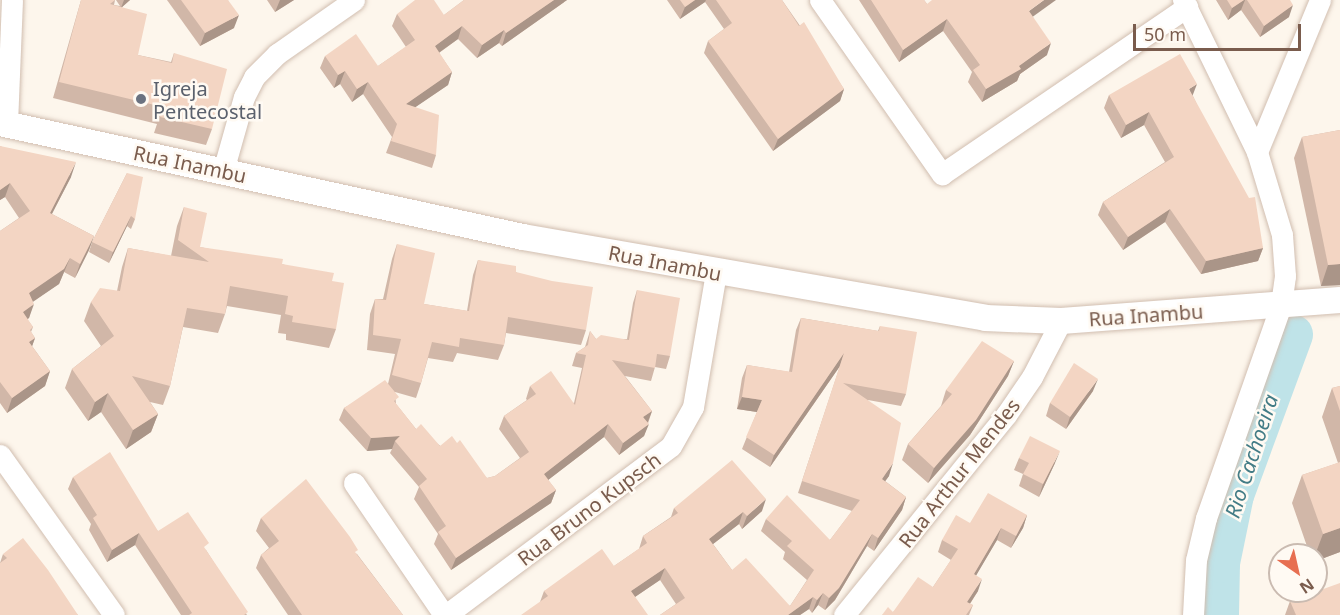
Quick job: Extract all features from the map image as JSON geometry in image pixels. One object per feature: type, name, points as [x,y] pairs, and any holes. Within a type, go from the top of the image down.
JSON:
[{"type":"street","points":[[3,123],[12,0]]},
{"type":"street","points":[[223,171],[244,97],[254,77],[277,54],[354,0]]},
{"type":"street","points":[[820,0],[942,174],[1186,4],[1257,152],[1282,235],[1285,276],[1281,305],[1206,518],[1196,560],[1193,615]]},
{"type":"street","points":[[1257,152],[1320,0]]},
{"type":"street","name":"Rua Inambu","points":[[3,123],[523,237],[985,318],[1061,321],[1340,300]]},
{"type":"street","name":"Rua Bruno Kupsch","points":[[445,615],[671,446],[693,407],[716,272]]},
{"type":"street","name":"Rua Arthur Mendes","points":[[844,615],[1006,415],[1032,377],[1061,321]]},
{"type":"street","points":[[0,455],[114,615]]},
{"type":"street","points":[[354,483],[445,615]]},
{"type":"building","points":[[81,0],[115,0],[110,4],[147,14],[138,55],[172,63],[174,53],[227,69],[212,129],[160,117],[163,107],[59,82]]},
{"type":"building","points":[[181,0],[228,0],[239,15],[205,33]]},
{"type":"building","points":[[415,0],[434,0],[444,15],[464,0],[554,0],[506,33],[504,30],[482,45],[462,26],[435,46],[452,72],[406,104],[439,115],[436,155],[391,141],[397,124],[368,82],[357,89],[345,71],[338,75],[325,56],[356,34],[378,66],[415,40],[397,14]]},
{"type":"building","points":[[680,0],[695,0],[685,7]]},
{"type":"building","points":[[716,0],[782,0],[799,26],[804,22],[844,89],[778,139],[708,41],[732,23]]},
{"type":"building","points":[[871,0],[924,0],[927,4],[932,0],[1044,0],[1029,11],[1051,43],[1019,66],[1021,69],[986,89],[973,70],[980,65],[947,19],[903,50]]},
{"type":"building","points":[[1227,0],[1244,0],[1232,8]]},
{"type":"building","points":[[1247,0],[1290,0],[1293,5],[1264,26]]},
{"type":"building","points":[[1180,54],[1197,84],[1189,89],[1249,198],[1255,197],[1263,248],[1206,261],[1170,209],[1128,237],[1103,202],[1174,157],[1149,112],[1126,125],[1109,95]]},
{"type":"building","points":[[1340,130],[1340,264],[1328,265],[1302,137]]},
{"type":"building","points":[[0,146],[76,162],[50,213],[94,236],[80,264],[70,258],[64,269],[29,293],[34,304],[23,312],[33,327],[30,330],[35,338],[29,342],[50,371],[12,398],[0,382],[0,231],[30,211],[10,183],[0,190]]},
{"type":"building","points":[[127,173],[143,177],[135,219],[131,216],[113,252],[92,242]]},
{"type":"building","points":[[184,207],[207,213],[200,247],[283,259],[282,264],[334,273],[332,281],[344,283],[336,329],[292,322],[293,316],[285,314],[288,296],[230,286],[225,314],[187,308],[170,386],[132,376],[158,414],[133,430],[108,393],[95,402],[72,369],[114,336],[91,302],[100,288],[120,291],[128,248],[209,262],[178,240]]},
{"type":"building","points":[[397,244],[435,253],[424,304],[469,311],[478,260],[516,266],[516,272],[552,281],[593,287],[586,330],[508,317],[504,345],[460,338],[459,347],[432,342],[421,383],[392,375],[401,339],[373,335],[375,299],[386,300]]},
{"type":"building","points":[[637,290],[680,298],[670,356],[657,354],[655,368],[612,360],[652,411],[643,417],[649,424],[623,443],[608,424],[544,474],[556,490],[456,558],[438,532],[446,526],[419,486],[427,479],[395,441],[400,436],[371,438],[344,408],[385,380],[399,397],[394,401],[416,429],[421,424],[440,446],[452,436],[457,443],[460,440],[487,478],[495,476],[529,452],[504,416],[536,394],[530,386],[551,371],[575,405],[586,355],[576,353],[588,345],[590,331],[596,339],[601,335],[629,340]]},
{"type":"building","points":[[801,318],[879,331],[880,326],[917,332],[906,394],[843,383],[901,423],[893,463],[882,479],[906,497],[878,538],[872,534],[839,588],[829,598],[823,593],[817,600],[813,597],[788,615],[660,615],[685,598],[665,568],[631,591],[648,615],[521,615],[548,596],[544,591],[602,549],[614,566],[647,543],[643,536],[678,513],[674,508],[732,460],[766,499],[747,516],[743,512],[709,539],[732,570],[746,558],[790,606],[814,570],[787,546],[792,541],[766,519],[787,495],[830,540],[860,500],[802,481],[844,353],[774,455],[746,437],[762,400],[742,397],[747,365],[792,372]]},
{"type":"building","points":[[982,341],[1014,361],[976,420],[934,468],[908,444],[952,394],[946,390]]},
{"type":"building","points":[[1074,363],[1098,379],[1070,417],[1050,403]]},
{"type":"building","points":[[1340,386],[1340,411],[1332,388]]},
{"type":"building","points":[[1030,436],[1060,451],[1043,484],[1023,474],[1029,463],[1019,458]]},
{"type":"building","points":[[110,452],[158,531],[188,512],[209,543],[204,547],[248,612],[244,615],[189,615],[192,613],[139,533],[112,550],[93,518],[97,515],[73,477]]},
{"type":"building","points":[[1340,462],[1340,528],[1323,534],[1302,475]]},
{"type":"building","points":[[306,479],[350,537],[358,550],[355,552],[403,615],[302,615],[261,555],[279,541],[261,518]]},
{"type":"building","points":[[988,493],[1027,515],[1016,536],[1001,528],[974,574],[982,579],[967,602],[973,605],[966,615],[882,615],[888,607],[893,612],[918,577],[933,587],[958,549],[942,540],[956,515],[970,523]]},
{"type":"building","points":[[23,538],[78,615],[0,615],[0,563],[7,558],[3,554]]},
{"type":"building","points":[[1340,583],[1340,615],[1296,615],[1291,603],[1328,603],[1328,587]]},
{"type":"waterway","name":"Rio Cachoeira","points":[[1219,615],[1220,563],[1234,495],[1293,335]]},
{"type":"place","name":"Igreja Pentecostal","points":[[141,99]]}]
